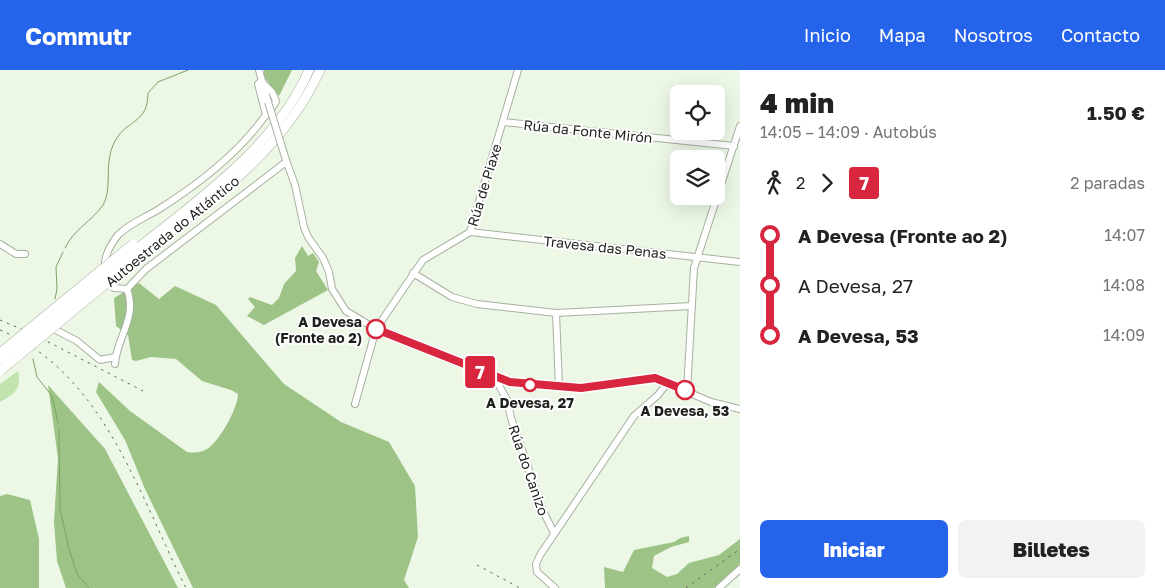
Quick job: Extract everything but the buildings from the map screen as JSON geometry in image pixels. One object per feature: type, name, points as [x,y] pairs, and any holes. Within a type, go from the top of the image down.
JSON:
[{"type":"highway","name":"Autoestrada do Atlántico","points":[[0,360],[216,183],[264,138],[288,106],[309,70]]},
{"type":"highway","name":"Autoestrada do Atlántico","points":[[0,371],[137,249],[220,193],[259,159],[293,118],[320,70]]},
{"type":"highway","points":[[0,352],[137,249]]},
{"type":"street","points":[[259,70],[295,185],[304,227],[308,238],[323,258],[329,272],[332,289],[346,311],[376,329],[495,378],[516,383],[586,388],[651,378],[668,382],[711,402],[740,409]]},
{"type":"street","name":"Rúa de Piaxe","points":[[355,404],[376,329],[423,260],[470,232],[518,70]]},
{"type":"street","points":[[127,289],[114,288],[106,279],[104,263],[118,235],[136,221],[157,210],[212,170],[255,130],[276,101],[272,92],[261,81]]},
{"type":"street","points":[[261,81],[258,84],[266,115]]},
{"type":"street","name":"Rúa da Fonte Mirón","points":[[503,122],[734,146]]},
{"type":"street","points":[[687,391],[694,268],[740,126]]},
{"type":"street","points":[[127,289],[146,269],[286,161]]},
{"type":"street","name":"Travesa das Penas","points":[[470,232],[740,262]]},
{"type":"street","points":[[0,244],[16,254],[25,254]]},
{"type":"street","points":[[414,274],[452,297],[477,304],[556,313],[692,306]]},
{"type":"street","points":[[0,346],[11,355],[51,327],[78,341],[100,360],[115,361],[128,321],[130,296],[127,289]]},
{"type":"street","points":[[556,313],[559,387]]},
{"type":"street","name":"Rúa do Canizo","points":[[495,378],[507,400],[511,418],[543,511],[554,533]]},
{"type":"street","points":[[555,588],[537,572],[536,564],[554,533],[634,416],[658,395],[668,382]]},
{"type":"street","points":[[719,588],[740,569]]},
{"type":"green space","points":[[264,70],[292,70],[279,96],[264,77]]},
{"type":"green space","points":[[302,246],[308,256],[313,253],[319,262],[316,271],[328,290],[264,325],[247,316],[255,307],[248,299],[250,297],[272,305],[279,298],[284,284],[296,271],[295,258]]},
{"type":"green space","points":[[139,283],[159,299],[175,286],[216,305],[284,384],[341,422],[389,442],[415,486],[418,537],[404,580],[409,588],[193,588],[145,489],[125,440],[96,392],[99,382],[130,411],[187,452],[193,453],[207,449],[217,439],[235,408],[238,394],[202,381],[176,359],[151,357],[136,361],[132,360],[128,335],[116,326],[114,298]]},
{"type":"green space","points":[[18,371],[18,387],[0,402],[0,384]]},
{"type":"green space","points":[[48,385],[105,449],[178,588],[66,588],[57,561],[54,522],[58,458]]},
{"type":"green space","points":[[7,494],[30,500],[39,539],[39,588],[0,588],[0,496]]},
{"type":"green space","points":[[689,536],[689,542],[671,547],[654,556],[652,568],[667,577],[677,574],[689,563],[719,555],[740,539],[740,564],[714,588],[605,588],[604,567],[623,572],[634,550],[674,542]]},
{"type":"waterway","points":[[65,248],[73,236],[103,205],[106,198],[111,149],[120,134],[141,116],[145,110],[148,93],[158,82],[188,70]]},
{"type":"waterway","points":[[55,299],[57,289],[56,267],[63,252]]},
{"type":"waterway","points":[[33,359],[37,377],[52,396],[58,423]]},
{"type":"waterway","points":[[59,430],[60,509],[77,574],[89,588]]},
{"type":"railway","points":[[0,320],[31,333],[143,391]]},
{"type":"railway","points":[[0,330],[36,350],[66,376],[92,406],[134,477],[186,588]]},
{"type":"railway","points":[[686,588],[740,549]]},
{"type":"railway","points":[[477,565],[520,588]]},
{"type":"bus line","name":"7","points":[[376,329],[495,378],[510,382],[581,388],[655,378],[685,390]]},
{"type":"place","name":"A Devesa (Fronte ao 2)","points":[[376,329]]},
{"type":"place","name":"A Devesa, 27","points":[[530,385]]},
{"type":"place","name":"A Devesa, 53","points":[[685,390]]}]
